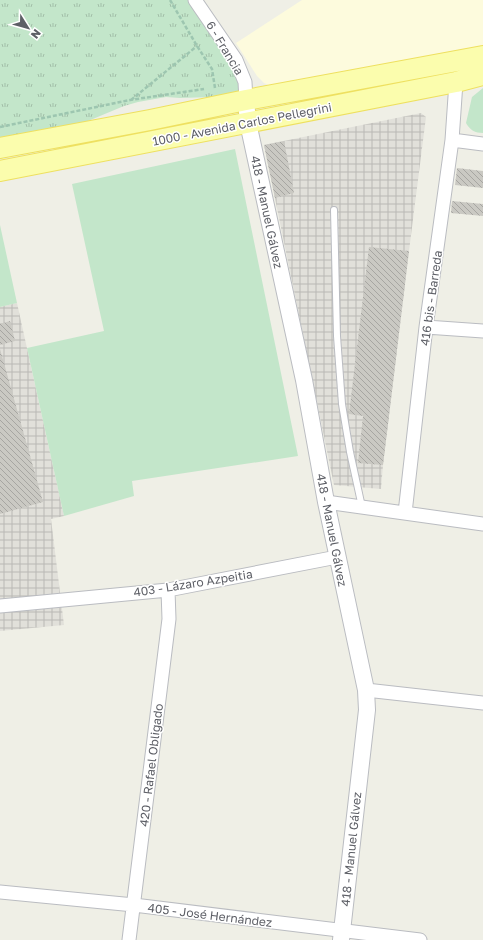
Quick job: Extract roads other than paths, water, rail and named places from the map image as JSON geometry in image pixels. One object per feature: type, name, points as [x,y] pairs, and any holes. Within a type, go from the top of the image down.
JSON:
[{"type":"main road","name":"1000 - Avenida Carlos Pellegrini","points":[[0,148],[483,56]]},
{"type":"main road","name":"1000 - Avenida Carlos Pellegrini","points":[[0,171],[483,76]]},
{"type":"street","name":"6 - Francia","points":[[195,0],[236,60],[245,82],[248,123]]},
{"type":"street","name":"416 bis - Barreda","points":[[405,513],[426,327],[452,140],[456,82]]},
{"type":"street","name":"418 - Manuel Gálvez","points":[[248,123],[304,380],[326,502],[366,690],[367,710],[342,935]]},
{"type":"street","points":[[452,140],[483,144]]},
{"type":"street","points":[[426,327],[483,331]]},
{"type":"street","points":[[326,502],[483,524]]},
{"type":"street","name":"403 - Lázaro Azpeitia","points":[[0,606],[168,590],[337,557]]},
{"type":"street","name":"420 - Rafael Obligado","points":[[129,940],[169,619],[168,590]]},
{"type":"street","points":[[366,690],[483,703]]},
{"type":"street","name":"405 - José Hernández","points":[[0,892],[134,905],[342,935],[420,940]]},
{"type":"lane","points":[[334,210],[342,404],[350,452],[362,507]]}]
